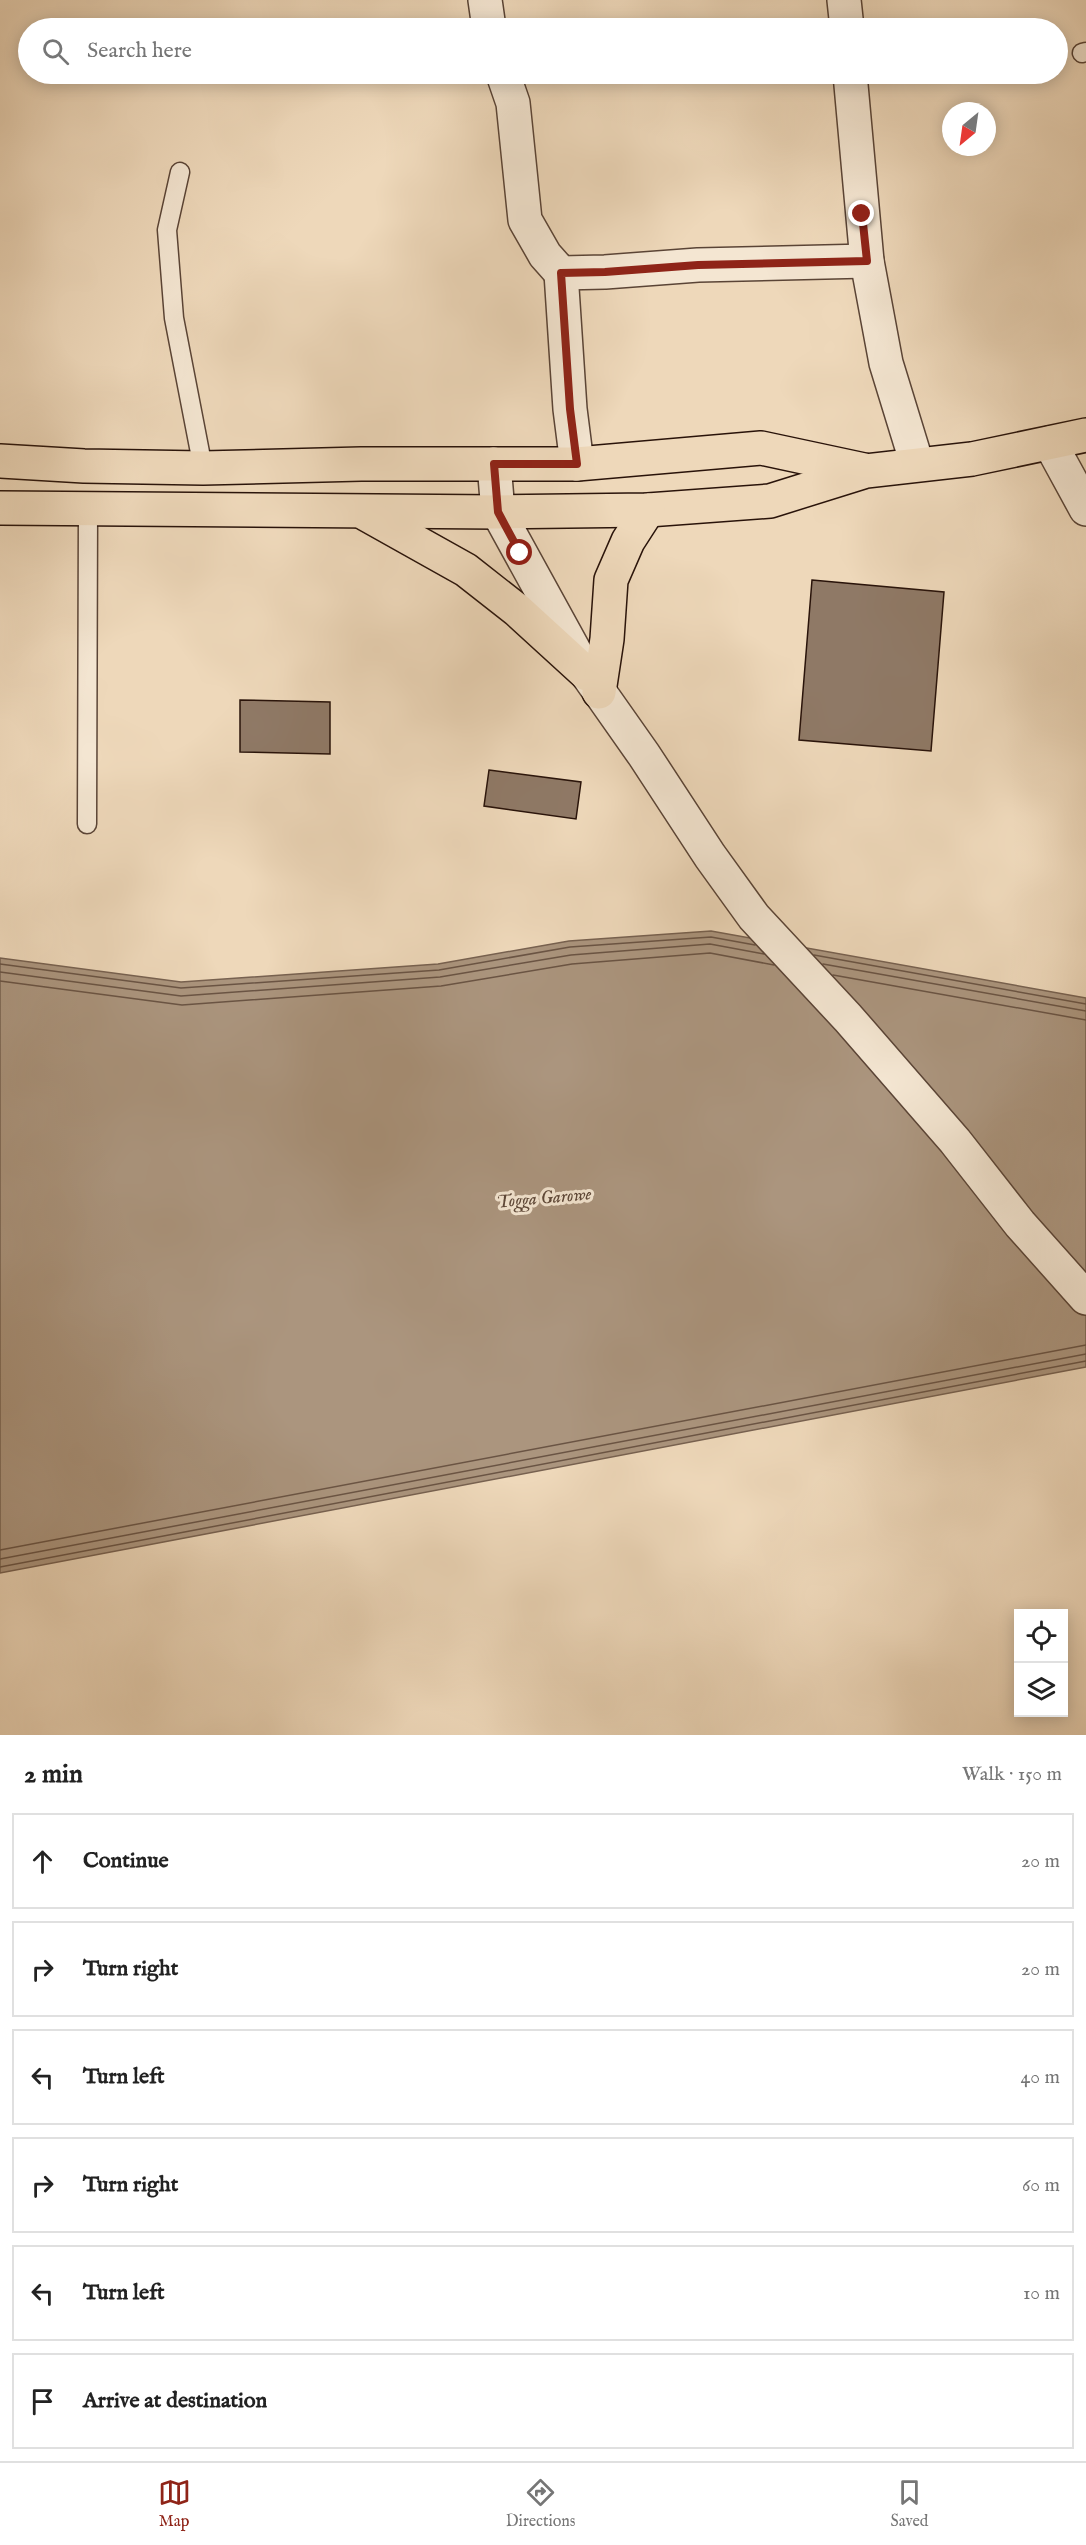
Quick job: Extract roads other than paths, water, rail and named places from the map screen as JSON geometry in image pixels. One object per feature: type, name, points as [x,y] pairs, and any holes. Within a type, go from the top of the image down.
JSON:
[{"type":"main road","points":[[0,508],[362,512],[648,510],[770,501],[866,471],[972,459],[1086,435]]},
{"type":"main road","points":[[0,461],[203,468],[361,464],[577,464],[761,448],[866,471]]},
{"type":"main road","points":[[362,512],[466,570],[517,610],[593,683],[607,639],[611,580],[628,541],[648,510]]},
{"type":"street","points":[[485,0],[488,18]]},
{"type":"street","points":[[844,0],[846,18]]},
{"type":"street","points":[[506,84],[513,103],[525,220],[545,255],[561,273],[570,409],[577,464]]},
{"type":"street","points":[[851,84],[867,261],[885,363],[917,464]]},
{"type":"street","points":[[561,273],[698,265],[867,261]]},
{"type":"street","points":[[1050,443],[1086,509]]},
{"type":"street","points":[[494,464],[498,512],[593,683],[754,916],[848,1018],[947,1132],[1020,1224],[1086,1298]]},
{"type":"lane","points":[[180,172],[167,230],[174,318],[203,468]]},
{"type":"lane","points":[[87,824],[88,509]]},
{"type":"water","name":"Togga Garowe","points":[[711,931],[1086,998],[1086,1367],[0,1573],[0,958],[181,982],[438,964],[569,941]]}]
